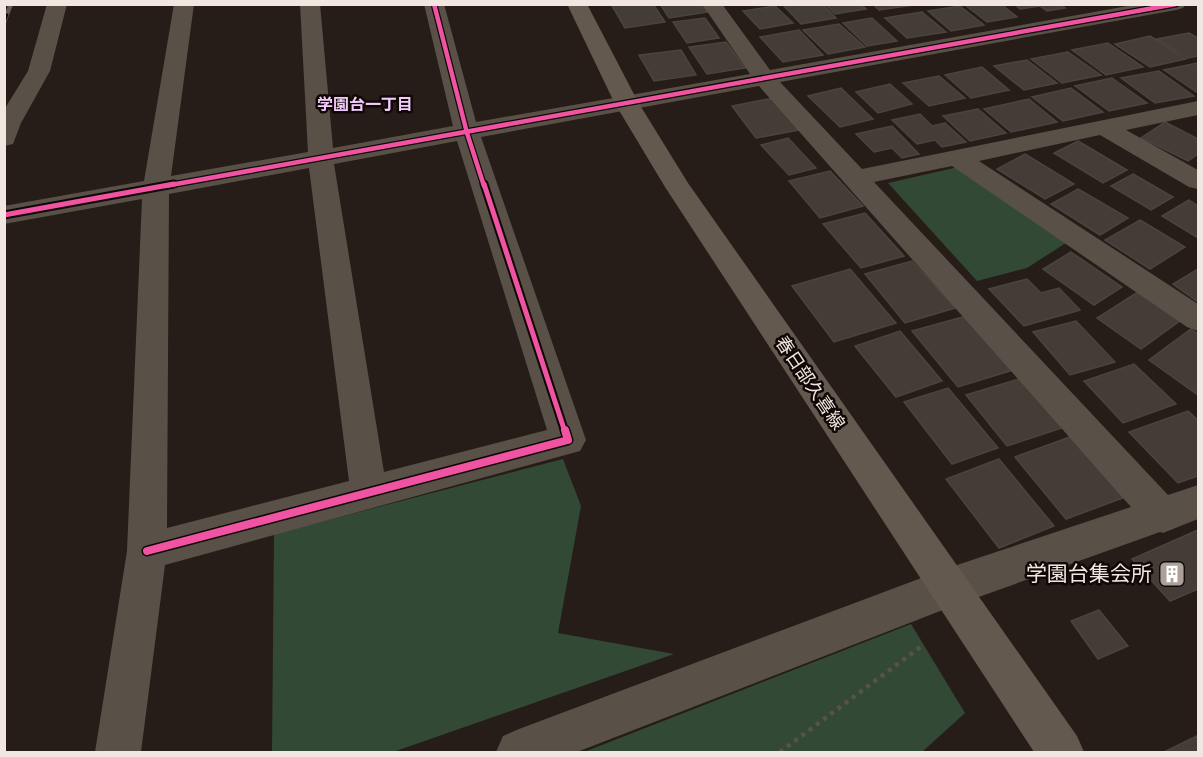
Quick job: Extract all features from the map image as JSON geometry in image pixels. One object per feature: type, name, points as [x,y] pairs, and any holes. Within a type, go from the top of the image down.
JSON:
[{"type":"main road","name":"春日部久喜線","points":[[577,4],[626,102],[678,187],[1060,753]]},
{"type":"street","points":[[4,139],[9,123],[39,71],[57,4]]},
{"type":"street","points":[[118,753],[147,551],[156,188],[184,4]]},
{"type":"street","points":[[310,4],[321,159],[369,492]]},
{"type":"street","points":[[147,551],[568,440],[467,133],[434,4]]},
{"type":"street","points":[[712,4],[765,79],[1163,516]]},
{"type":"street","points":[[4,215],[1176,4]]},
{"type":"street","points":[[855,178],[1198,108]]},
{"type":"street","points":[[1101,126],[1198,181]]},
{"type":"street","points":[[956,157],[1198,319]]},
{"type":"street","points":[[519,753],[960,605],[1198,502]]},
{"type":"path","points":[[780,753],[933,638],[960,605]]},
{"type":"green space","points":[[958,167],[1069,241],[1027,268],[977,281],[888,183]]},
{"type":"green space","points":[[563,459],[581,506],[558,633],[674,654],[393,752],[272,752],[274,534]]},
{"type":"green space","points":[[911,624],[965,713],[922,752],[584,752]]},
{"type":"building","points":[[611,4],[653,4],[665,22],[625,28]]},
{"type":"building","points":[[660,4],[702,4],[708,12],[669,18]]},
{"type":"building","points":[[822,4],[836,18],[801,24],[784,6]]},
{"type":"building","points":[[825,4],[861,4],[866,9],[835,14]]},
{"type":"building","points":[[873,4],[913,4],[913,5],[879,10]]},
{"type":"building","points":[[1001,4],[1017,17],[987,22],[965,5]]},
{"type":"building","points":[[1014,4],[1060,4],[1065,8],[1047,11],[1040,6],[1020,9]]},
{"type":"building","points":[[775,6],[793,23],[760,29],[743,11]]},
{"type":"building","points":[[960,6],[984,25],[951,31],[928,11]]},
{"type":"building","points":[[922,12],[946,32],[907,38],[885,18]]},
{"type":"building","points":[[705,18],[719,38],[687,43],[673,22]]},
{"type":"building","points":[[872,18],[897,41],[867,46],[843,23]]},
{"type":"building","points":[[839,24],[865,47],[828,54],[803,30]]},
{"type":"building","points":[[799,30],[823,55],[783,62],[760,37]]},
{"type":"building","points":[[1189,33],[1198,38],[1198,56],[1188,58],[1157,39]]},
{"type":"building","points":[[1150,36],[1186,59],[1150,67],[1115,44]]},
{"type":"building","points":[[726,42],[745,68],[707,74],[689,47]]},
{"type":"building","points":[[1108,43],[1143,67],[1106,75],[1072,50]]},
{"type":"building","points":[[681,50],[696,75],[654,81],[639,55]]},
{"type":"building","points":[[1068,52],[1101,75],[1062,83],[1031,59]]},
{"type":"building","points":[[1027,60],[1057,83],[1024,90],[994,66]]},
{"type":"building","points":[[1198,63],[1198,93],[1164,70]]},
{"type":"building","points":[[982,67],[1009,90],[971,98],[945,75]]},
{"type":"building","points":[[1159,71],[1194,96],[1155,103],[1121,78]]},
{"type":"building","points":[[939,76],[965,98],[929,106],[903,83]]},
{"type":"building","points":[[1112,78],[1147,103],[1109,111],[1075,86]]},
{"type":"building","points":[[890,84],[912,104],[878,113],[856,92]]},
{"type":"building","points":[[841,88],[873,119],[840,127],[808,96]]},
{"type":"building","points":[[1071,88],[1103,112],[1063,121],[1032,97]]},
{"type":"building","points":[[773,98],[799,130],[756,138],[732,106]]},
{"type":"building","points":[[1029,99],[1057,122],[1011,132],[984,109]]},
{"type":"building","points":[[978,109],[1006,133],[970,141],[943,116]]},
{"type":"building","points":[[920,114],[932,126],[945,123],[966,142],[942,147],[935,140],[917,144],[892,120]]},
{"type":"building","points":[[1165,122],[1198,139],[1198,154],[1188,161],[1141,138]]},
{"type":"building","points":[[892,126],[919,154],[902,158],[892,148],[874,152],[856,134]]},
{"type":"building","points":[[788,138],[816,168],[789,175],[761,145]]},
{"type":"building","points":[[1078,141],[1127,170],[1103,183],[1054,153]]},
{"type":"building","points":[[1025,154],[1074,184],[1045,199],[997,169]]},
{"type":"building","points":[[830,171],[863,206],[820,218],[789,181]]},
{"type":"building","points":[[1133,174],[1173,197],[1151,210],[1111,186]]},
{"type":"building","points":[[1078,189],[1128,218],[1100,235],[1051,204]]},
{"type":"building","points":[[1189,200],[1198,206],[1198,238],[1162,216]]},
{"type":"building","points":[[865,213],[904,256],[861,268],[823,224]]},
{"type":"building","points":[[1140,220],[1185,247],[1150,269],[1105,240]]},
{"type":"building","points":[[1071,252],[1122,287],[1094,305],[1043,269]]},
{"type":"building","points":[[912,261],[955,308],[905,323],[865,274]]},
{"type":"building","points":[[850,269],[896,323],[834,342],[792,286]]},
{"type":"building","points":[[1198,269],[1198,302],[1173,284]]},
{"type":"building","points":[[1027,279],[1041,293],[1059,288],[1080,310],[1024,326],[989,289]]},
{"type":"building","points":[[1138,292],[1181,320],[1141,349],[1097,318]]},
{"type":"building","points":[[966,316],[1013,370],[958,387],[912,331]]},
{"type":"building","points":[[1076,321],[1115,362],[1070,375],[1033,332]]},
{"type":"building","points":[[1191,329],[1198,334],[1198,395],[1149,360]]},
{"type":"building","points":[[900,331],[942,381],[896,397],[855,346]]},
{"type":"building","points":[[1134,364],[1176,404],[1123,423],[1084,381]]},
{"type":"building","points":[[1022,378],[1065,427],[1007,446],[966,395]]},
{"type":"building","points":[[948,388],[998,448],[952,464],[904,402]]},
{"type":"building","points":[[1188,411],[1198,420],[1198,476],[1178,483],[1129,432]]},
{"type":"building","points":[[1070,437],[1123,498],[1066,519],[1015,457]]},
{"type":"building","points":[[999,459],[1054,526],[999,548],[946,479]]},
{"type":"building","name":"学園台集会所","points":[[1198,530],[1198,589],[1170,601],[1132,559]]},
{"type":"building","points":[[1099,610],[1128,646],[1098,659],[1071,621]]},
{"type":"building","points":[[1197,736],[1198,752],[1164,752]]},
{"type":"railway","points":[[4,22],[11,4]]},
{"type":"cycle path","points":[[147,551],[568,440],[467,133],[434,4]]},
{"type":"cycle path","points":[[4,215],[1176,4]]},
{"type":"place","name":"学園台集会所","points":[[1172,574]]},
{"type":"district","name":"学園台一丁目","points":[[365,104]]}]
